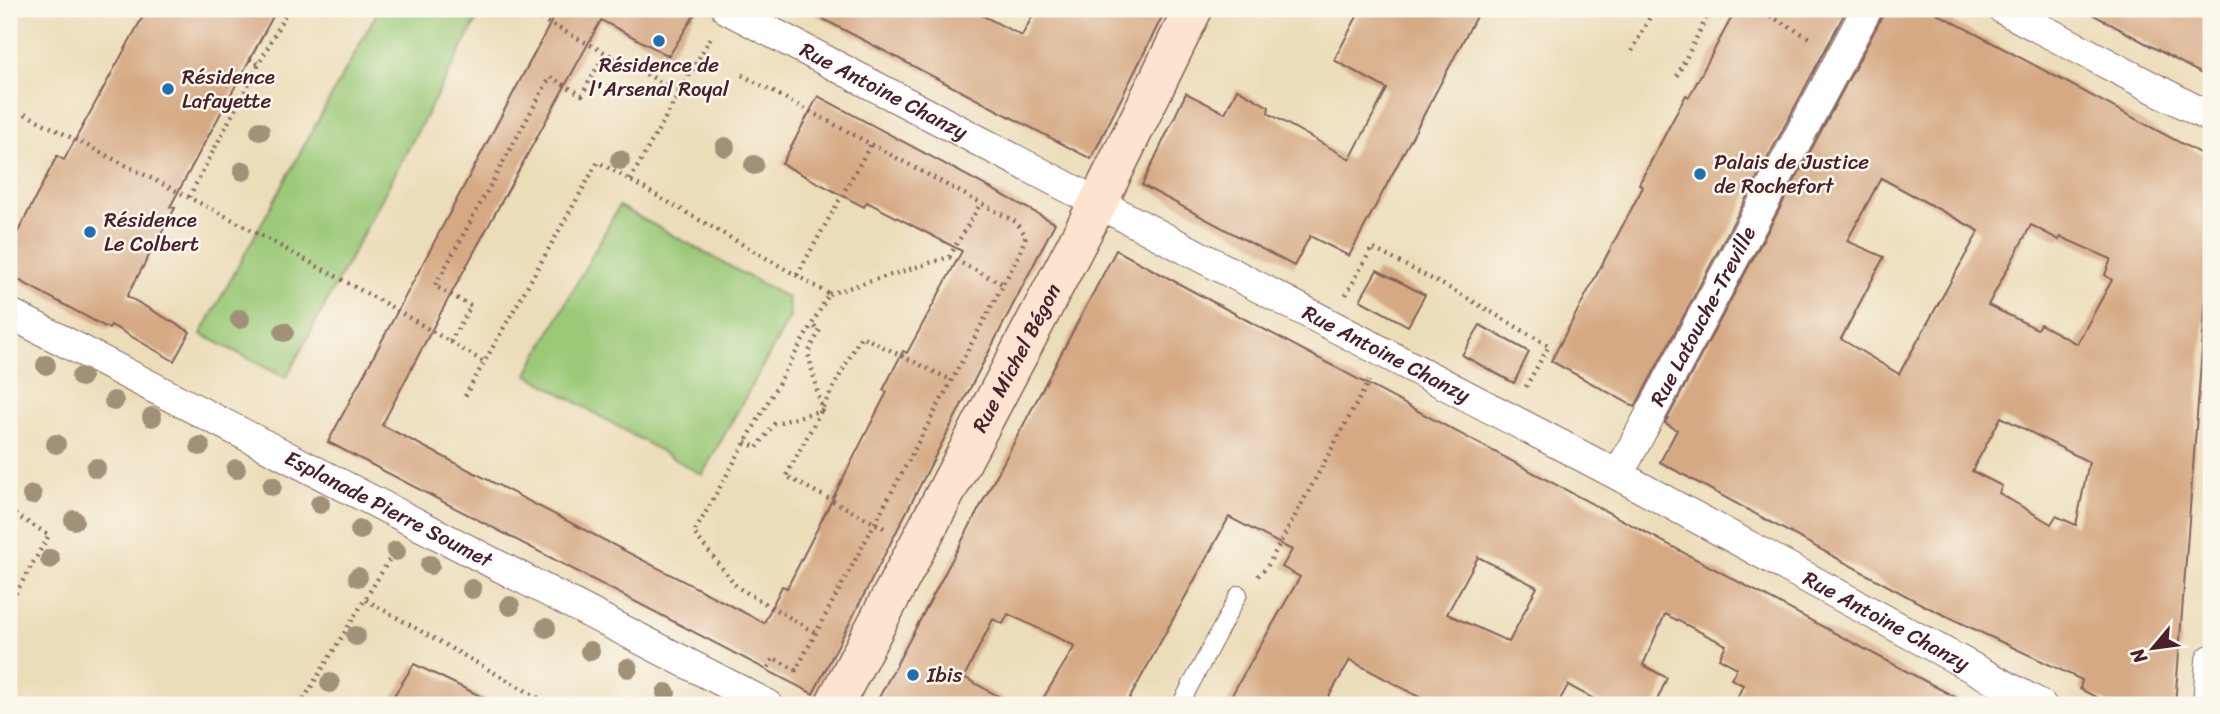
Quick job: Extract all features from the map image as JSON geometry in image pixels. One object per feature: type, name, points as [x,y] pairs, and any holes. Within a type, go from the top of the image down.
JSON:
[{"type":"main road","name":"Rue Michel Bégon","points":[[834,705],[1098,203],[1194,9]]},
{"type":"street","name":"Rue Latouche-Treville","points":[[1618,475],[1867,9]]},
{"type":"street","points":[[2003,9],[2211,118]]},
{"type":"street","name":"Rue Antoine Chanzy","points":[[720,21],[1098,203],[1618,475],[2041,705]]},
{"type":"street","name":"Esplanade Pierre Soumet","points":[[9,313],[768,705]]},
{"type":"street","points":[[2208,705],[2211,660]]},
{"type":"lane","points":[[1180,705],[1239,594]]},
{"type":"path","points":[[189,197],[288,9]]},
{"type":"path","points":[[522,9],[680,93]]},
{"type":"path","points":[[1632,51],[1654,9]]},
{"type":"path","points":[[1677,76],[1711,9]]},
{"type":"path","points":[[1758,9],[1841,57]]},
{"type":"path","points":[[630,180],[720,21]]},
{"type":"path","points":[[450,342],[471,306],[435,286],[550,77],[582,95],[605,53]]},
{"type":"path","points":[[250,59],[259,64]]},
{"type":"path","points":[[742,75],[1016,222],[1026,236],[1019,255],[796,670],[774,658]]},
{"type":"path","points":[[25,114],[189,197],[388,305],[484,362]]},
{"type":"path","points":[[797,275],[871,144]]},
{"type":"path","points":[[465,396],[598,162],[829,294]]},
{"type":"path","points":[[816,633],[737,587],[694,533],[829,294],[950,257],[981,203]]},
{"type":"path","points":[[1330,324],[1372,248],[1457,292],[1549,346],[1508,418]]},
{"type":"path","points":[[950,257],[1003,284]]},
{"type":"path","points":[[811,325],[820,330],[808,353],[822,410]]},
{"type":"path","points":[[888,530],[786,476],[861,336],[951,380]]},
{"type":"path","points":[[1239,594],[1267,567],[1385,353]]},
{"type":"path","points":[[745,442],[757,448],[774,424],[822,410]]},
{"type":"path","points":[[9,511],[49,535],[9,606]]},
{"type":"path","points":[[300,705],[412,521]]},
{"type":"path","points":[[366,600],[550,705]]},
{"type":"green space","points":[[379,9],[462,9],[478,18],[286,378],[201,334]]},
{"type":"green space","points":[[619,206],[788,298],[790,317],[702,475],[527,374]]},
{"type":"building","points":[[147,9],[277,9],[170,207],[175,208],[127,296],[190,332],[174,361],[111,325],[109,329],[9,275],[9,249],[57,156],[64,160]]},
{"type":"building","points":[[558,9],[698,9],[669,56],[601,20],[382,425],[764,623],[782,586],[787,588],[887,392],[883,390],[903,351],[907,353],[962,251],[867,202],[864,207],[782,164],[818,96],[1055,223],[813,694],[328,442]]},
{"type":"building","points":[[804,9],[970,9],[1022,36],[1036,9],[1166,9],[1091,159]]},
{"type":"building","points":[[1361,9],[1480,9],[1349,256],[1310,236],[1294,266],[1142,185],[1186,93],[1225,113],[1237,89],[1269,107],[1268,113],[1350,159],[1387,89],[1334,60]]},
{"type":"building","points":[[1736,9],[1847,9],[1635,407],[1551,361],[1643,187],[1639,184]]},
{"type":"building","points":[[1884,9],[1929,9],[2211,159],[2211,231],[2175,705],[2111,705],[2080,689],[2082,680],[1925,606],[1660,462],[1677,430],[1665,423]],"holes":[[[1881,178],[1979,231],[1899,374],[1841,339],[1884,257],[1847,241]],[[2031,225],[2059,240],[2061,237],[2111,259],[2105,275],[2112,280],[2077,344],[2040,324],[2037,329],[1988,305]],[[2001,417],[2089,462],[2076,525],[2056,516],[2051,524],[1999,493],[2002,486],[1972,471]]]},
{"type":"building","points":[[2083,9],[2195,9],[2211,17],[2211,79]]},
{"type":"building","points":[[1116,250],[1970,705],[1734,705],[1743,685],[1731,679],[1737,668],[1719,658],[1726,645],[1665,614],[1643,665],[1667,678],[1655,705],[1605,705],[1568,685],[1557,705],[1434,705],[1350,660],[1324,705],[1226,705],[1300,577],[1282,567],[1292,550],[1229,517],[1126,705],[1039,705],[1075,646],[1008,614],[1003,624],[993,619],[964,677],[1014,705],[875,705]],"holes":[[[1478,557],[1537,587],[1509,642],[1447,614]]]},
{"type":"building","points":[[1377,270],[1425,295],[1408,326],[1360,300]]},
{"type":"building","points":[[1480,325],[1529,352],[1514,383],[1462,355]]},
{"type":"building","points":[[414,664],[499,705],[388,705]]},
{"type":"place","name":"Résidence de l'Arsenal Royal","points":[[659,41]]},
{"type":"place","name":"Résidence Lafayette","points":[[168,89]]},
{"type":"place","name":"Palais de Justice de Rochefort","points":[[1700,174]]},
{"type":"place","name":"Résidence Le Colbert","points":[[90,232]]},
{"type":"place","name":"Ibis","points":[[913,675]]}]
